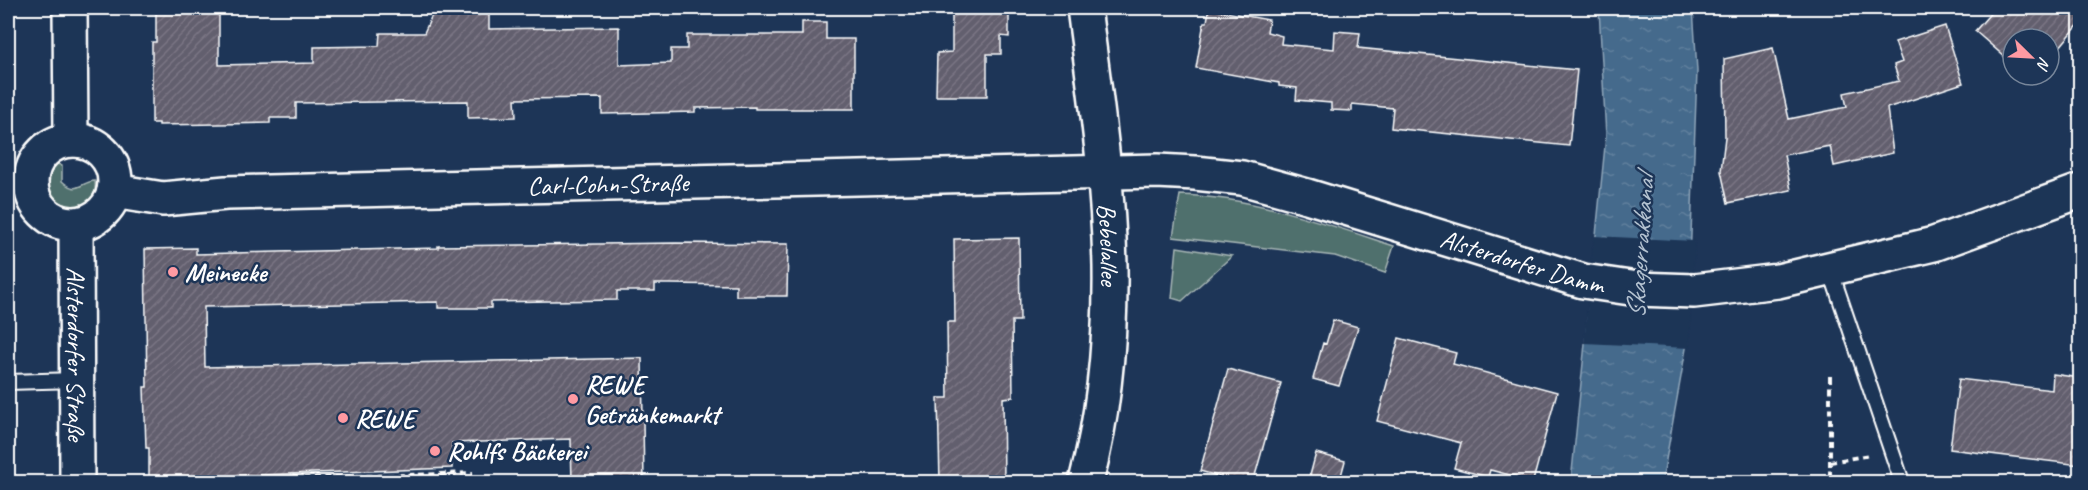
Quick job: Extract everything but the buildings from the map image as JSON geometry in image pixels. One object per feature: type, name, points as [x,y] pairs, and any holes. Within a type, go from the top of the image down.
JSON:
[{"type":"street","points":[[70,8],[71,140]]},
{"type":"street","name":"Bebelallee","points":[[1084,8],[1099,122],[1110,268],[1108,331],[1101,403],[1086,483]]},
{"type":"street","points":[[71,140],[93,146],[108,159],[114,175],[114,192],[108,205],[98,216],[75,225],[57,222],[45,214],[19,178],[35,164],[44,152],[56,144],[71,140]]},
{"type":"street","name":"Carl-Cohn-Straße","points":[[114,192],[163,199],[250,192],[1104,172]]},
{"type":"street","name":"Alsterdorfer Damm","points":[[1104,172],[1185,172],[1242,178],[1583,281],[1637,289],[1694,291],[1778,282],[1934,244],[2080,191]]},
{"type":"street","name":"Alsterdorfer Straße","points":[[75,225],[77,483]]},
{"type":"lane","points":[[1830,269],[1902,483]]},
{"type":"lane","points":[[8,382],[76,380]]},
{"type":"path","points":[[1830,376],[1830,483]]},
{"type":"path","points":[[1830,462],[1892,452]]},
{"type":"path","points":[[188,483],[473,473]]},
{"type":"path","points":[[145,483],[149,475]]},
{"type":"green space","points":[[56,163],[62,166],[62,181],[67,185],[76,188],[95,181],[93,195],[86,203],[75,206],[63,204],[53,198],[47,189],[47,177]]},
{"type":"green space","points":[[1180,195],[1261,206],[1315,220],[1394,246],[1385,273],[1335,256],[1173,237]]},
{"type":"green space","points":[[1177,247],[1232,256],[1182,301],[1172,298]]},
{"type":"water","name":"Skagerrakkanal","points":[[1599,8],[1693,8],[1697,71],[1687,343],[1662,482],[1571,482],[1606,136]]},
{"type":"pier","points":[[1594,236],[1695,241],[1689,348],[1584,343]]},
{"type":"place","name":"Meinecke","points":[[173,272]]},
{"type":"place","name":"REWE Getränkemarkt","points":[[573,399]]},
{"type":"place","name":"REWE","points":[[343,418]]},
{"type":"place","name":"Rohlfs Bäckerei","points":[[435,451]]}]
